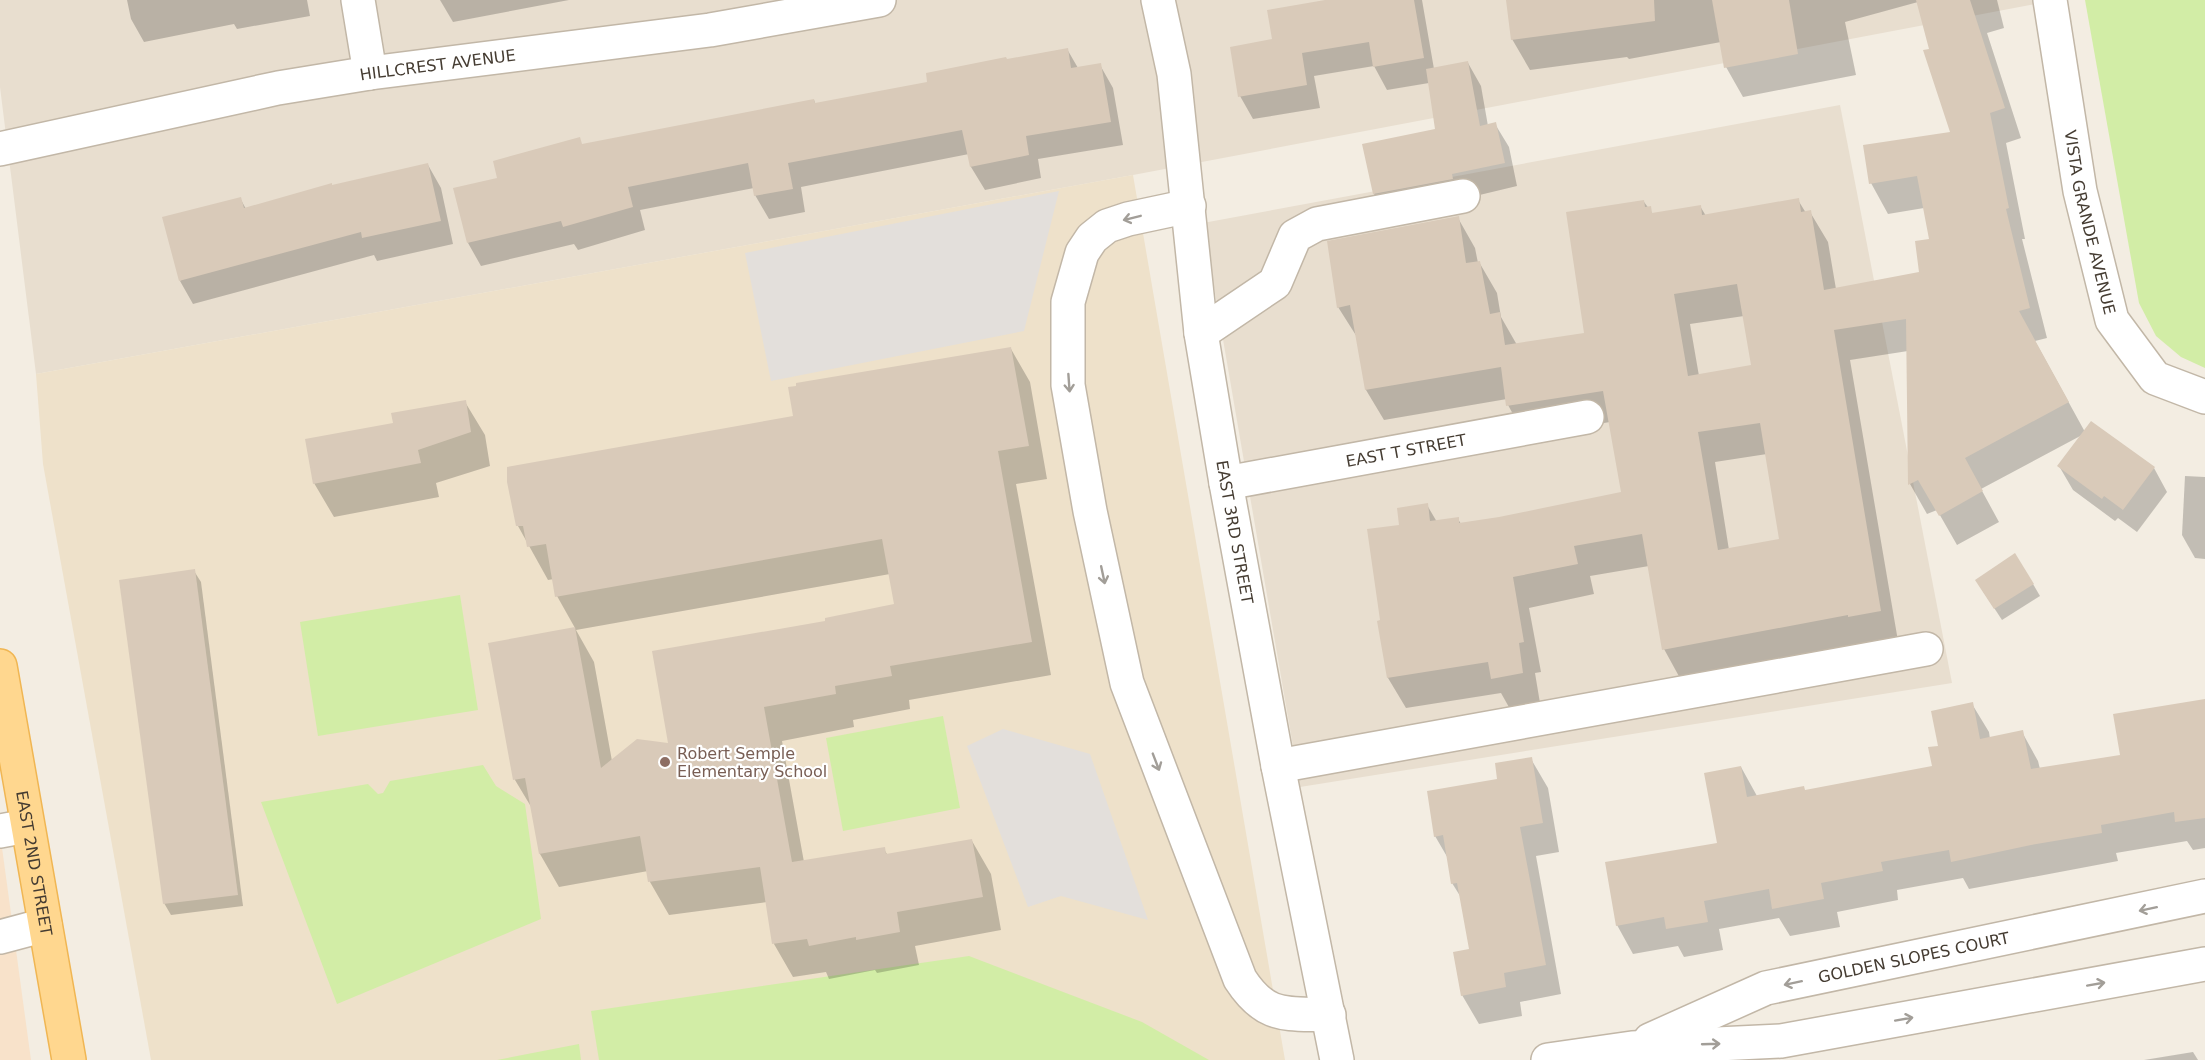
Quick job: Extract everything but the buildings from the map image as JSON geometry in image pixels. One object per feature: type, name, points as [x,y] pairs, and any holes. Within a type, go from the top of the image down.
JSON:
[{"type":"main road","name":"EAST 2ND STREET","points":[[0,666],[13,829],[45,925],[69,1060]]},
{"type":"street","points":[[358,0],[370,73]]},
{"type":"street","name":"HILLCREST AVENUE","points":[[0,149],[278,88],[370,73],[710,30],[879,0]]},
{"type":"street","name":"EAST 3RD STREET","points":[[1158,0],[1174,74],[1201,333],[1226,483],[1278,766],[1337,1060]]},
{"type":"street","name":"VISTA GRANDE AVENUE","points":[[2050,0],[2080,191],[2112,320],[2156,378],[2205,397]]},
{"type":"street","points":[[1201,333],[1275,283],[1295,236],[1317,224],[1462,195]]},
{"type":"street","points":[[1189,206],[1128,219],[1107,226],[1092,238],[1082,253],[1068,302],[1068,385],[1090,511],[1126,683],[1230,958],[1252,997],[1267,1008],[1282,1013],[1329,1015]]},
{"type":"street","name":"EAST T STREET","points":[[1226,483],[1587,417]]},
{"type":"street","points":[[1278,766],[1926,650]]},
{"type":"street","name":"GOLDEN SLOPES COURT","points":[[1632,1048],[1766,988],[2205,896]]},
{"type":"street","points":[[0,937],[45,925]]},
{"type":"street","name":"GOLDEN SLOPES COURT","points":[[1548,1060],[1632,1048],[1781,1041],[2205,964]]},
{"type":"shaded area","points":[[0,0],[2057,0],[1133,175],[36,374],[0,87]]},
{"type":"shaded area","points":[[1840,105],[1952,683],[1300,787],[1203,223]]},
{"type":"shaded area","name":"Robert Semple Elementary School","points":[[1133,175],[1285,1060],[151,1060],[43,464],[36,374]]},
{"type":"shaded area","points":[[1059,191],[1024,331],[771,381],[745,253]]},
{"type":"shaded area","points":[[1003,729],[1090,754],[1148,920],[1061,896],[1028,907],[967,746]]},
{"type":"shaded area","points":[[0,833],[31,1060],[0,1060]]},
{"type":"green space","points":[[2085,0],[2205,0],[2205,368],[2181,357],[2156,336],[2139,303]]},
{"type":"green space","points":[[460,595],[478,710],[318,736],[300,622]]},
{"type":"green space","points":[[943,716],[960,808],[843,831],[826,738]]},
{"type":"green space","points":[[483,765],[496,786],[525,804],[541,919],[337,1004],[261,802],[368,784],[378,794],[383,793],[390,781]]},
{"type":"green space","points":[[969,956],[1142,1022],[1209,1060],[599,1060],[591,1011]]},
{"type":"green space","points":[[579,1044],[581,1060],[497,1060]]},
{"type":"place","name":"Robert Semple Elementary School","points":[[665,762]]}]
